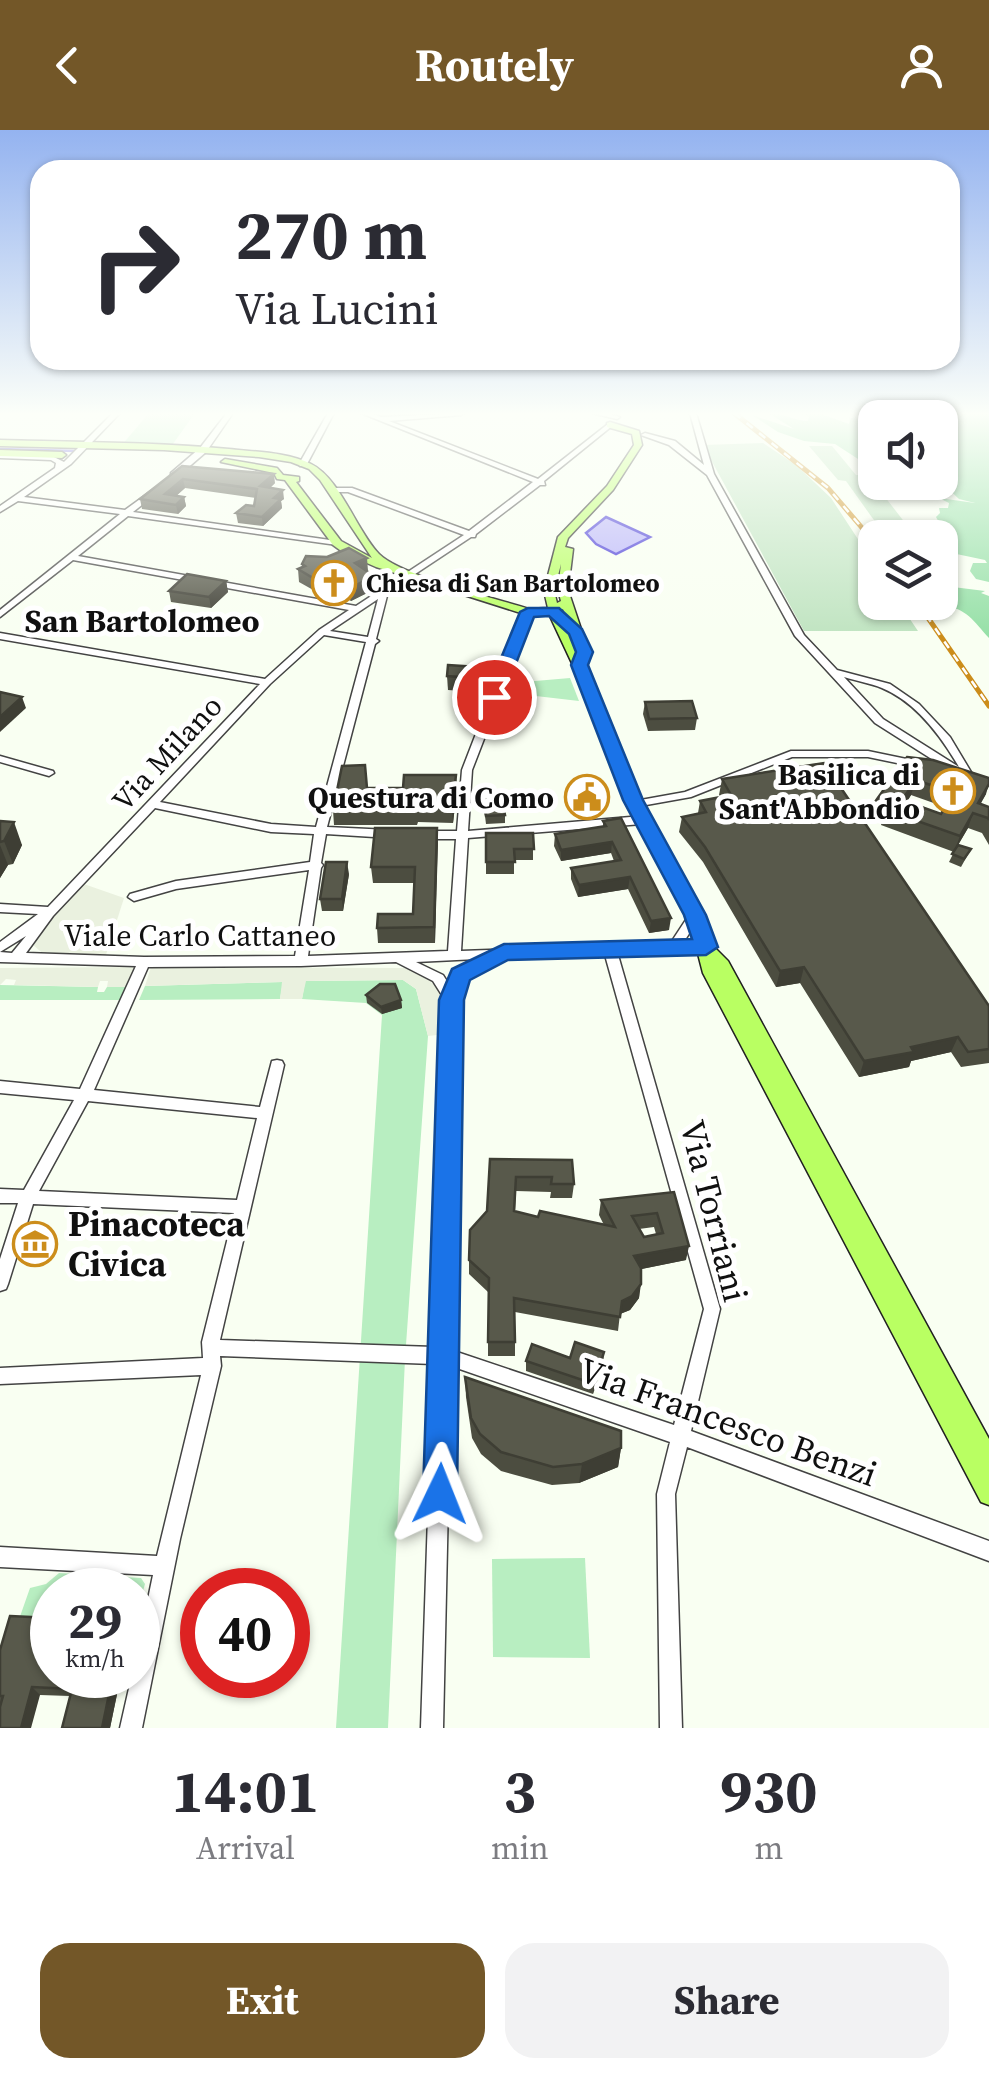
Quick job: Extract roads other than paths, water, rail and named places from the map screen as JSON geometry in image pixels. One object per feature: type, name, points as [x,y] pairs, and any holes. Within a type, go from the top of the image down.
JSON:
[{"type":"main road","points":[[296,488],[340,545],[390,568],[528,612],[562,632]]},
{"type":"main road","points":[[330,488],[372,554],[390,568]]},
{"type":"main road","points":[[610,488],[564,537],[550,584],[553,611],[642,820],[695,915],[711,973],[989,1494]]},
{"type":"main road","points":[[579,665],[584,652],[562,584],[572,538],[618,488]]},
{"type":"main road","points":[[528,612],[553,611],[566,602]]},
{"type":"main road","points":[[553,611],[576,632]]},
{"type":"main road","points":[[706,947],[720,961],[989,1461]]},
{"type":"street","points":[[0,510],[32,488]]},
{"type":"street","points":[[0,614],[158,488]]},
{"type":"street","name":"Via Milano","points":[[16,957],[51,911],[268,682],[322,632],[470,535],[534,488]]},
{"type":"street","points":[[718,488],[800,636],[879,721],[975,782]]},
{"type":"street","points":[[332,490],[349,490],[470,535]]},
{"type":"street","points":[[17,498],[340,545],[357,545],[363,538]]},
{"type":"street","points":[[72,557],[358,610]]},
{"type":"street","points":[[300,961],[320,833],[384,593]]},
{"type":"street","points":[[454,954],[467,770],[528,612]]},
{"type":"street","points":[[322,632],[374,642]]},
{"type":"street","points":[[0,636],[268,682]]},
{"type":"street","points":[[838,673],[889,687],[913,703],[959,756],[975,782]]},
{"type":"street","points":[[635,804],[687,795],[791,754],[868,754],[975,782]]},
{"type":"street","points":[[0,759],[49,772]]},
{"type":"street","points":[[154,804],[228,822],[320,833],[463,835],[642,820]]},
{"type":"street","points":[[134,898],[176,885],[317,865]]},
{"type":"street","points":[[0,908],[51,911]]},
{"type":"street","name":"Via Milano","points":[[0,948],[51,911]]},
{"type":"street","points":[[674,948],[695,915]]},
{"type":"street","points":[[30,942],[50,960]]},
{"type":"street","name":"Viale Carlo Cattaneo","points":[[0,957],[144,962],[300,961],[706,947]]},
{"type":"street","name":"Via Torriani","points":[[610,950],[712,1309],[666,1494],[671,1728]]},
{"type":"street","points":[[432,1728],[452,1000],[460,975],[504,952]]},
{"type":"street","points":[[400,959],[438,978],[452,1000]]},
{"type":"street","points":[[0,1284],[27,1198],[84,1096],[144,962]]},
{"type":"street","points":[[131,1728],[212,1357],[210,1342],[277,1066]]},
{"type":"street","points":[[0,1087],[266,1114]]},
{"type":"street","points":[[0,1196],[242,1207]]},
{"type":"street","name":"Via Francesco Benzi","points":[[0,1376],[212,1357],[444,1356],[683,1437],[989,1552]]},
{"type":"street","points":[[0,1556],[166,1566]]},
{"type":"railway","points":[[827,488],[858,523]]},
{"type":"railway","points":[[929,620],[989,706]]},
{"type":"place","name":"Chiesa di San Bartolomeo","points":[[334,583]]},
{"type":"place","name":"Basilica di Sant'Abbondio","points":[[953,791]]},
{"type":"place","name":"Questura di Como","points":[[587,797]]},
{"type":"place","name":"Pinacoteca Civica","points":[[35,1244]]},
{"type":"district","name":"San Bartolomeo","points":[[142,621]]}]
